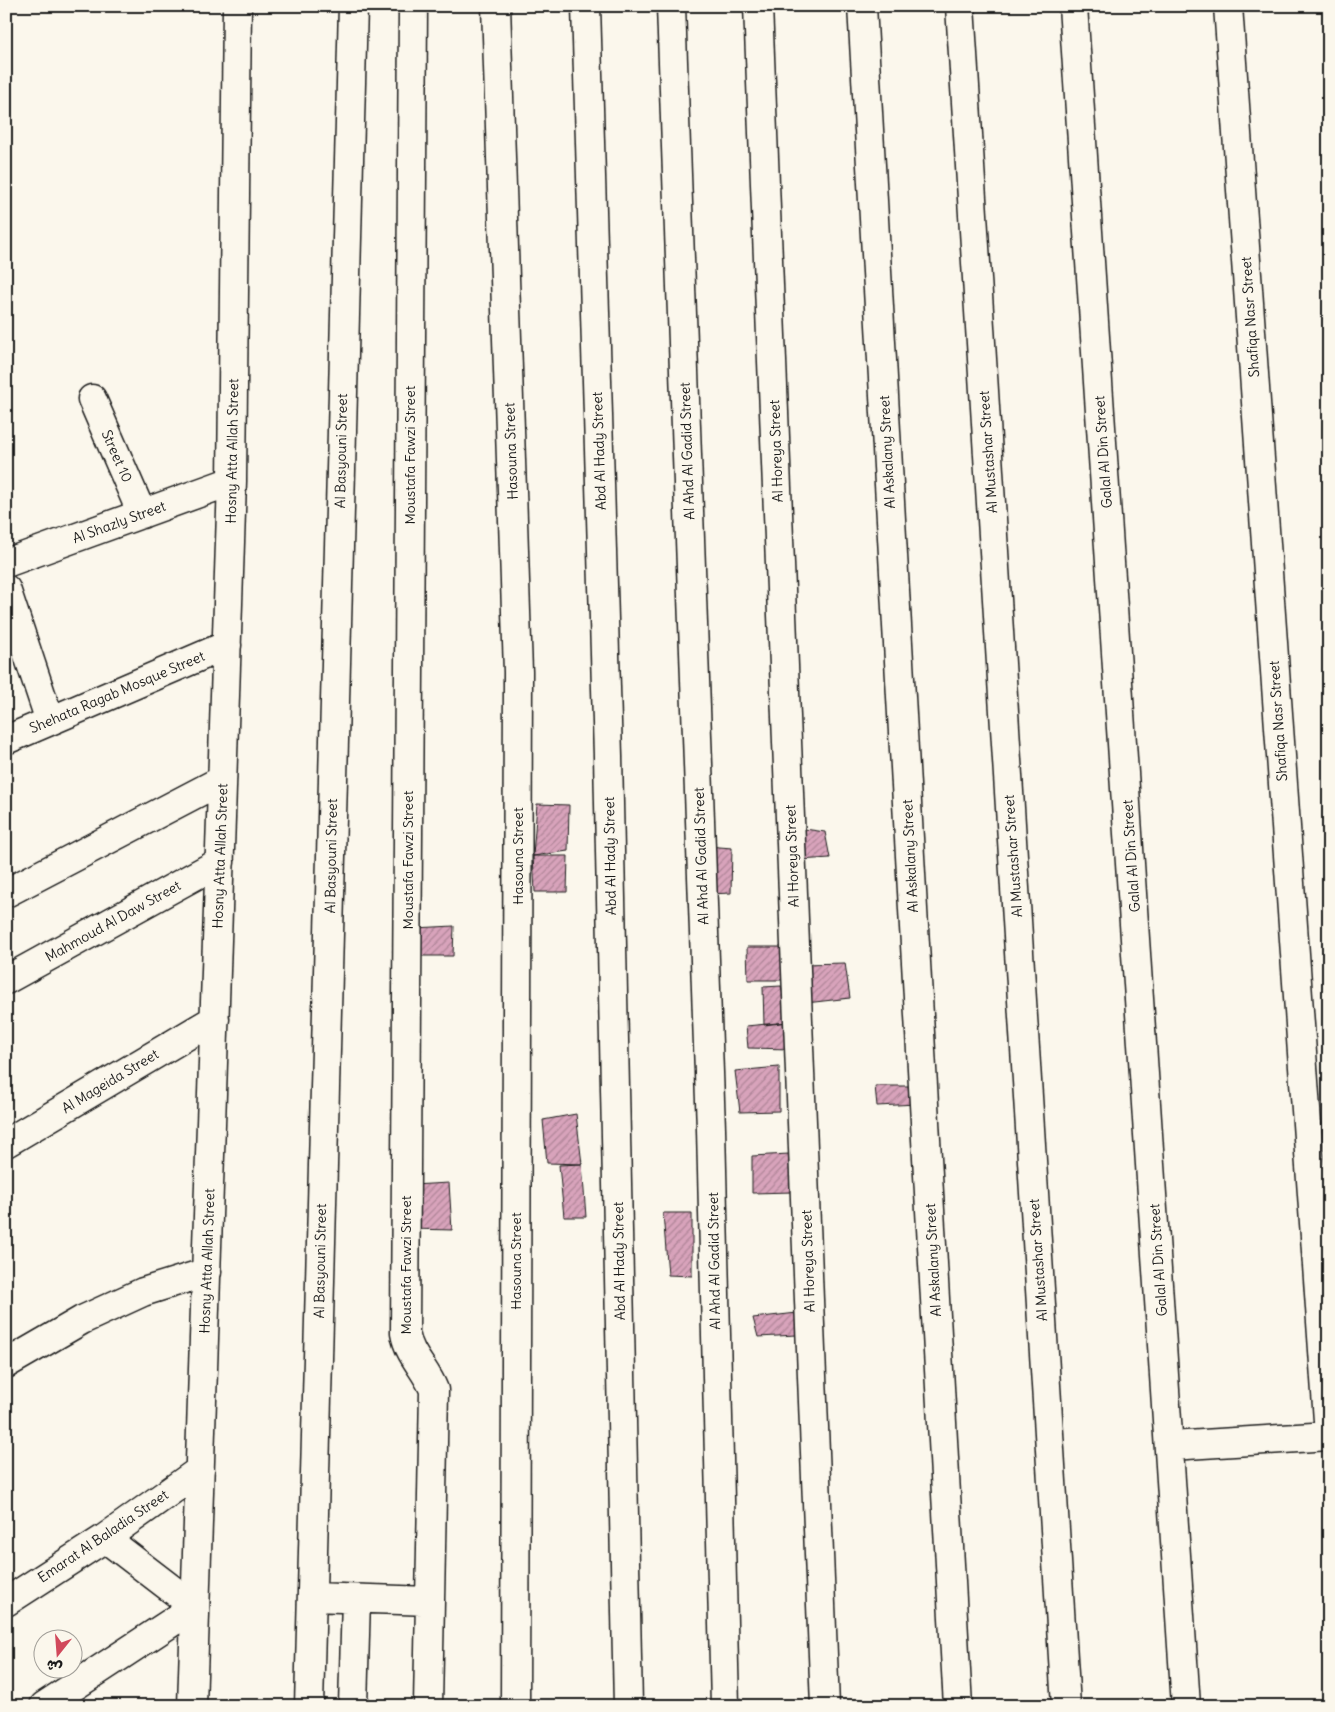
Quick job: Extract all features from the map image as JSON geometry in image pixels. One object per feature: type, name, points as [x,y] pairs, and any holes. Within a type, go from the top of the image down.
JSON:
[{"type":"street","name":"Hosny Atta Allah Street","points":[[192,1706],[232,481],[237,6]]},
{"type":"street","name":"Al Basyouni Street","points":[[309,1706],[352,6]]},
{"type":"street","name":"Moustafa Fawzi Street","points":[[413,6],[405,1333],[407,1346],[429,1377],[434,1390],[428,1706]]},
{"type":"street","name":"Hasouna Street","points":[[496,6],[518,672],[515,1706]]},
{"type":"street","name":"Abd Al Hady Street","points":[[586,6],[608,756],[628,1706]]},
{"type":"street","name":"Al Ahd Al Gadid Street","points":[[670,6],[711,1129],[725,1706]]},
{"type":"street","name":"Al Horeya Street","points":[[758,6],[826,1706]]},
{"type":"street","name":"Al Askalany Street","points":[[862,6],[958,1706]]},
{"type":"street","name":"Al Mustashar Street","points":[[960,6],[1066,1706]]},
{"type":"street","name":"Galal Al Din Street","points":[[1073,6],[1186,1706]]},
{"type":"street","name":"Shafiqa Nasr Street","points":[[1228,6],[1329,1436]]},
{"type":"street","name":"Street 10","points":[[92,399],[142,514]]},
{"type":"street","name":"Al Shazly Street","points":[[6,563],[232,481]]},
{"type":"street","points":[[6,588],[50,721]]},
{"type":"street","name":"Shehata Ragab Mosque Street","points":[[6,740],[227,645]]},
{"type":"street","points":[[6,893],[222,780]]},
{"type":"street","name":"Mahmoud Al Daw Street","points":[[6,980],[220,862]]},
{"type":"street","name":"Al Mageida Street","points":[[6,1143],[215,1019]]},
{"type":"street","points":[[6,1364],[82,1320],[143,1292],[207,1272]]},
{"type":"street","points":[[1170,1446],[1329,1436]]},
{"type":"street","name":"Emarat Al Baladia Street","points":[[6,1602],[105,1538],[200,1470]]},
{"type":"street","points":[[44,1706],[195,1607],[105,1538]]},
{"type":"street","points":[[312,1597],[430,1601]]},
{"type":"street","points":[[353,1706],[356,1599]]},
{"type":"building","points":[[537,804],[569,805],[568,851],[533,856]]},
{"type":"building","points":[[798,828],[825,832],[830,858],[800,860]]},
{"type":"building","points":[[707,846],[732,848],[731,893],[710,894]]},
{"type":"building","points":[[533,856],[568,856],[567,892],[535,892]]},
{"type":"building","points":[[454,926],[453,956],[419,956],[415,928]]},
{"type":"building","points":[[747,947],[788,947],[789,980],[748,980]]},
{"type":"building","points":[[845,963],[850,998],[806,1003],[802,964]]},
{"type":"building","points":[[781,986],[788,1022],[764,1025],[763,987]]},
{"type":"building","points":[[788,1022],[790,1049],[748,1048],[746,1026]]},
{"type":"building","points":[[779,1067],[779,1111],[740,1112],[735,1071]]},
{"type":"building","points":[[875,1086],[917,1086],[917,1104],[877,1106]]},
{"type":"building","points":[[576,1114],[582,1164],[547,1163],[543,1120]]},
{"type":"building","points":[[789,1154],[793,1192],[752,1193],[752,1156]]},
{"type":"building","points":[[582,1164],[586,1217],[564,1217],[559,1165]]},
{"type":"building","points":[[449,1183],[452,1230],[412,1229],[412,1185]]},
{"type":"building","points":[[663,1213],[692,1213],[692,1276],[668,1275]]},
{"type":"building","points":[[797,1313],[797,1335],[758,1337],[753,1318]]}]
